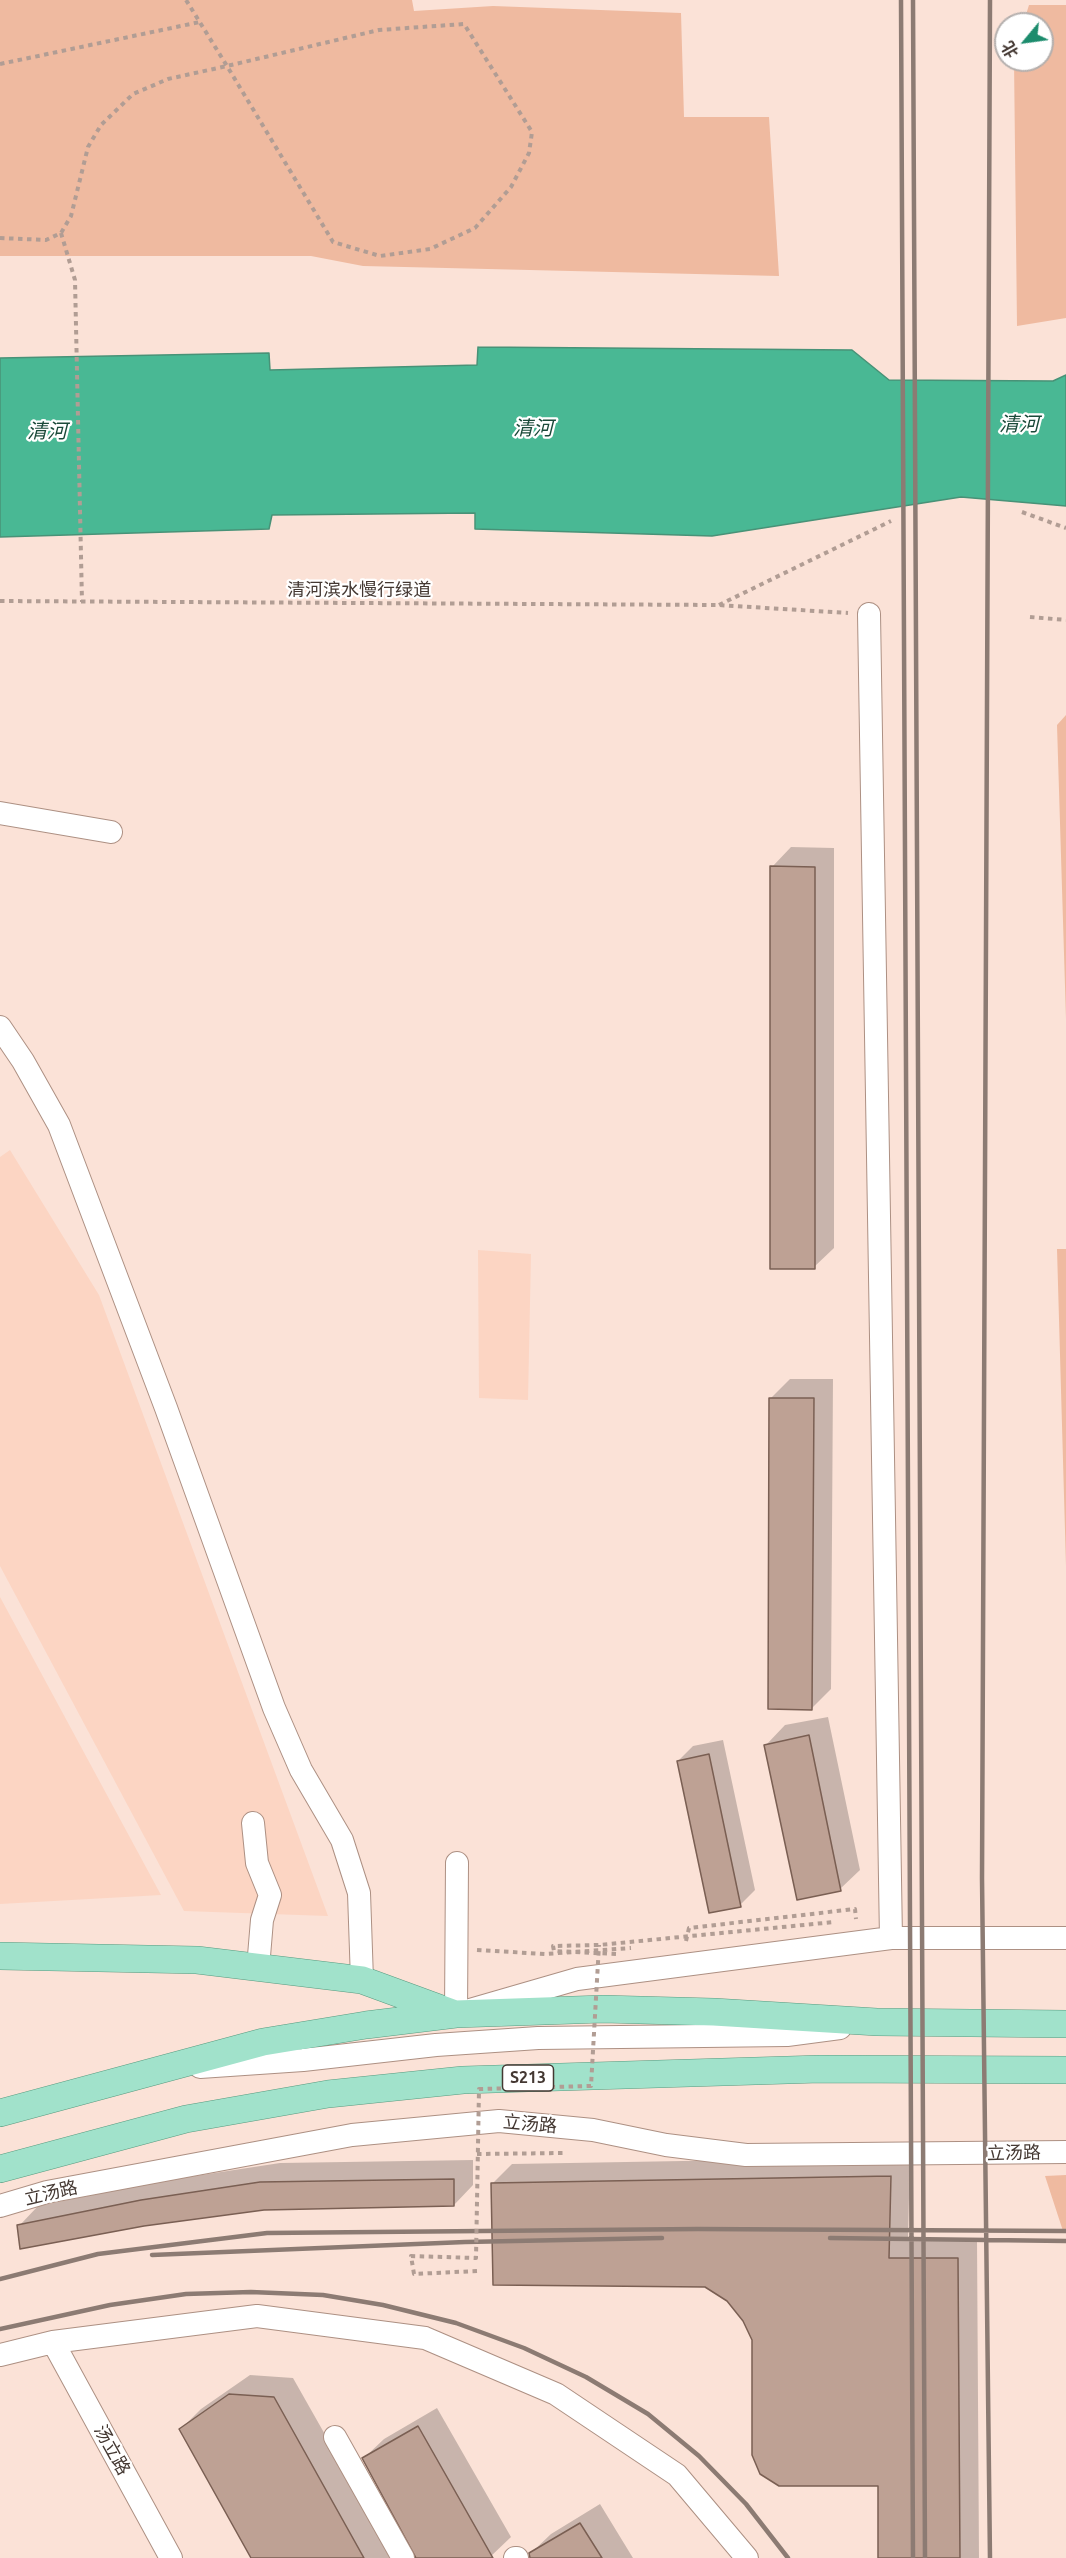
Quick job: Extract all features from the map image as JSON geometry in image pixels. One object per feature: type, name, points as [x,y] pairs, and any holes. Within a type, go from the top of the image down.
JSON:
[{"type":"main road","points":[[0,1956],[196,1960],[362,1980],[456,2014]]},
{"type":"main road","points":[[0,2113],[263,2042],[366,2025],[456,2014],[614,2010],[714,2012],[877,2022],[1066,2024]]},
{"type":"main road","name":"立汤路","points":[[0,2169],[186,2119],[328,2094],[463,2080],[820,2068],[1066,2070]]},
{"type":"street","points":[[869,614],[891,1938]]},
{"type":"street","points":[[0,813],[111,832]]},
{"type":"street","points":[[0,1027],[23,1061],[59,1125],[166,1408],[274,1708],[302,1770],[342,1840],[359,1893],[362,1980]]},
{"type":"street","points":[[253,1823],[257,1863],[270,1895],[262,1920],[258,1968]]},
{"type":"street","points":[[457,1863],[456,2014],[577,1979],[891,1938],[1066,1938]]},
{"type":"street","points":[[169,2069],[303,2061],[436,2045],[538,2038],[787,2035],[877,2022]]},
{"type":"street","name":"立汤路","points":[[0,2206],[46,2192],[352,2135],[499,2121],[593,2130],[666,2145],[746,2155],[1066,2152]]},
{"type":"street","points":[[0,2355],[53,2342],[257,2316],[425,2338],[556,2394],[677,2475],[747,2558]]},
{"type":"street","name":"汤立路","points":[[53,2342],[171,2558]]},
{"type":"street","points":[[336,2437],[402,2558]]},
{"type":"path","points":[[0,238],[46,240],[61,233],[71,216],[88,147],[101,125],[133,94],[168,79],[227,66],[379,30],[464,24],[532,132],[529,153],[511,187],[475,228],[430,249],[380,256],[333,242],[227,66],[186,0]]},
{"type":"path","points":[[0,64],[200,22]]},
{"type":"path","points":[[61,233],[75,280],[82,602]]},
{"type":"path","points":[[1022,512],[1066,528]]},
{"type":"path","name":"清河滨水慢行绿道","points":[[718,605],[891,521]]},
{"type":"path","name":"清河滨水慢行绿道","points":[[0,601],[718,605],[869,614]]},
{"type":"path","points":[[1030,617],[1066,620]]},
{"type":"path","points":[[476,1950],[545,1954],[688,1941],[689,1928],[855,1909],[856,1919]]},
{"type":"path","points":[[616,1954],[554,1951],[553,1946],[599,1945],[834,1923]]},
{"type":"path","points":[[477,2271],[414,2274],[411,2256],[476,2258],[479,2089],[591,2086],[599,1945]]},
{"type":"path","points":[[477,2154],[564,2153]]},
{"type":"shaded area","points":[[0,0],[412,0],[414,11],[493,6],[681,13],[684,117],[769,117],[779,276],[363,266],[311,256],[0,256]]},
{"type":"shaded area","points":[[1029,5],[1066,5],[1066,318],[1017,326],[1014,72],[1054,72],[1054,12],[1027,12]]},
{"type":"shaded area","points":[[1066,715],[1066,1019],[1057,725]]},
{"type":"shaded area","points":[[10,1150],[99,1295],[328,1916],[184,1911],[0,1566],[0,1157]]},
{"type":"shaded area","points":[[1057,1249],[1066,1249],[1066,1566]]},
{"type":"shaded area","points":[[478,1250],[531,1254],[528,1400],[479,1398]]},
{"type":"shaded area","points":[[0,1597],[161,1895],[0,1904]]},
{"type":"shaded area","points":[[1066,2175],[1066,2231],[1063,2231],[1045,2176]]},
{"type":"water","name":"清河","points":[[478,347],[852,350],[889,380],[1053,381],[1066,375],[1066,506],[961,497],[712,536],[475,529],[475,513],[272,515],[269,529],[0,537],[0,358],[269,353],[270,370],[477,365]]},
{"type":"building","points":[[770,866],[815,867],[815,1269],[770,1269]]},
{"type":"building","points":[[769,1398],[814,1398],[812,1710],[768,1709]]},
{"type":"building","points":[[809,1735],[841,1891],[797,1900],[764,1745]]},
{"type":"building","points":[[709,1754],[741,1907],[709,1913],[677,1761]]},
{"type":"building","points":[[891,2176],[889,2258],[958,2258],[960,2558],[878,2558],[878,2486],[779,2486],[760,2474],[752,2455],[752,2340],[743,2321],[727,2301],[705,2287],[493,2285],[491,2183]]},
{"type":"building","points":[[454,2179],[454,2206],[264,2210],[144,2226],[20,2249],[17,2225],[141,2200],[260,2182]]},
{"type":"building","points":[[229,2394],[274,2397],[364,2558],[251,2558],[179,2429]]},
{"type":"building","points":[[418,2426],[493,2558],[416,2558],[362,2458]]},
{"type":"building","points":[[580,2523],[602,2558],[530,2558],[529,2553]]},
{"type":"railway","points":[[901,0],[913,2558]]},
{"type":"railway","points":[[913,0],[925,2558]]},
{"type":"railway","points":[[990,0],[982,1878],[990,2558]]},
{"type":"railway","points":[[0,2279],[98,2254],[267,2233],[698,2229],[1066,2231]]},
{"type":"railway","points":[[152,2255],[465,2242],[662,2238]]},
{"type":"railway","points":[[830,2238],[1066,2241]]},
{"type":"railway","points":[[0,2329],[110,2305],[186,2294],[251,2292],[323,2295],[383,2305],[456,2323],[524,2348],[586,2377],[648,2414],[699,2456],[746,2504],[788,2558]]}]
